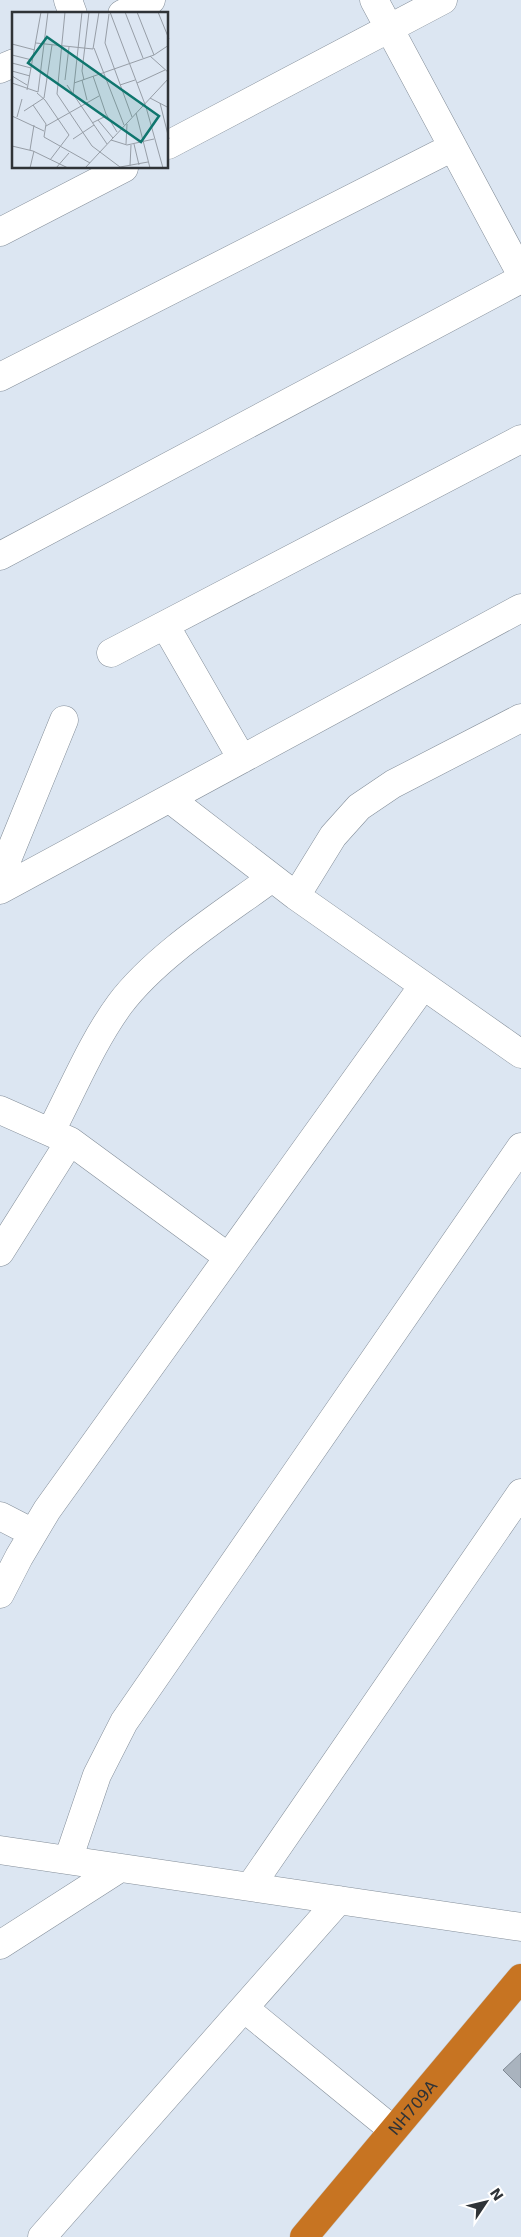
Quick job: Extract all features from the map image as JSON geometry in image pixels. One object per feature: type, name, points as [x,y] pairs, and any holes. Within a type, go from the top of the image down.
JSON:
[{"type":"highway","name":"NH709A","points":[[311,2236],[393,2130],[521,1978]]},
{"type":"street","points":[[68,0],[72,12]]},
{"type":"street","points":[[126,12],[151,0]]},
{"type":"street","points":[[374,0],[521,274]]},
{"type":"street","points":[[169,143],[444,0]]},
{"type":"street","points":[[0,69],[12,64]]},
{"type":"street","points":[[0,377],[453,147]]},
{"type":"street","points":[[0,232],[122,169]]},
{"type":"street","points":[[0,556],[521,279]]},
{"type":"street","points":[[111,653],[521,439]]},
{"type":"street","points":[[0,890],[521,608]]},
{"type":"street","points":[[165,625],[242,760]]},
{"type":"street","points":[[296,896],[333,836],[359,807],[393,784],[521,718]]},
{"type":"street","points":[[0,877],[64,720]]},
{"type":"street","points":[[170,798],[296,896],[521,1054]]},
{"type":"street","points":[[0,1252],[61,1136],[104,1028],[121,1003],[170,954],[272,878]]},
{"type":"street","points":[[0,1594],[47,1510],[423,986]]},
{"type":"street","points":[[0,1110],[61,1136],[228,1257]]},
{"type":"street","points":[[68,1860],[97,1775],[124,1722],[521,1147]]},
{"type":"street","points":[[250,1887],[521,1494]]},
{"type":"street","points":[[0,1516],[33,1533]]},
{"type":"street","points":[[0,1850],[521,1928]]},
{"type":"street","points":[[0,1944],[120,1868]]},
{"type":"street","points":[[42,2237],[339,1900]]},
{"type":"street","points":[[244,2008],[393,2130]]},
{"type":"building","points":[[521,2053],[521,2088],[503,2070]]}]
